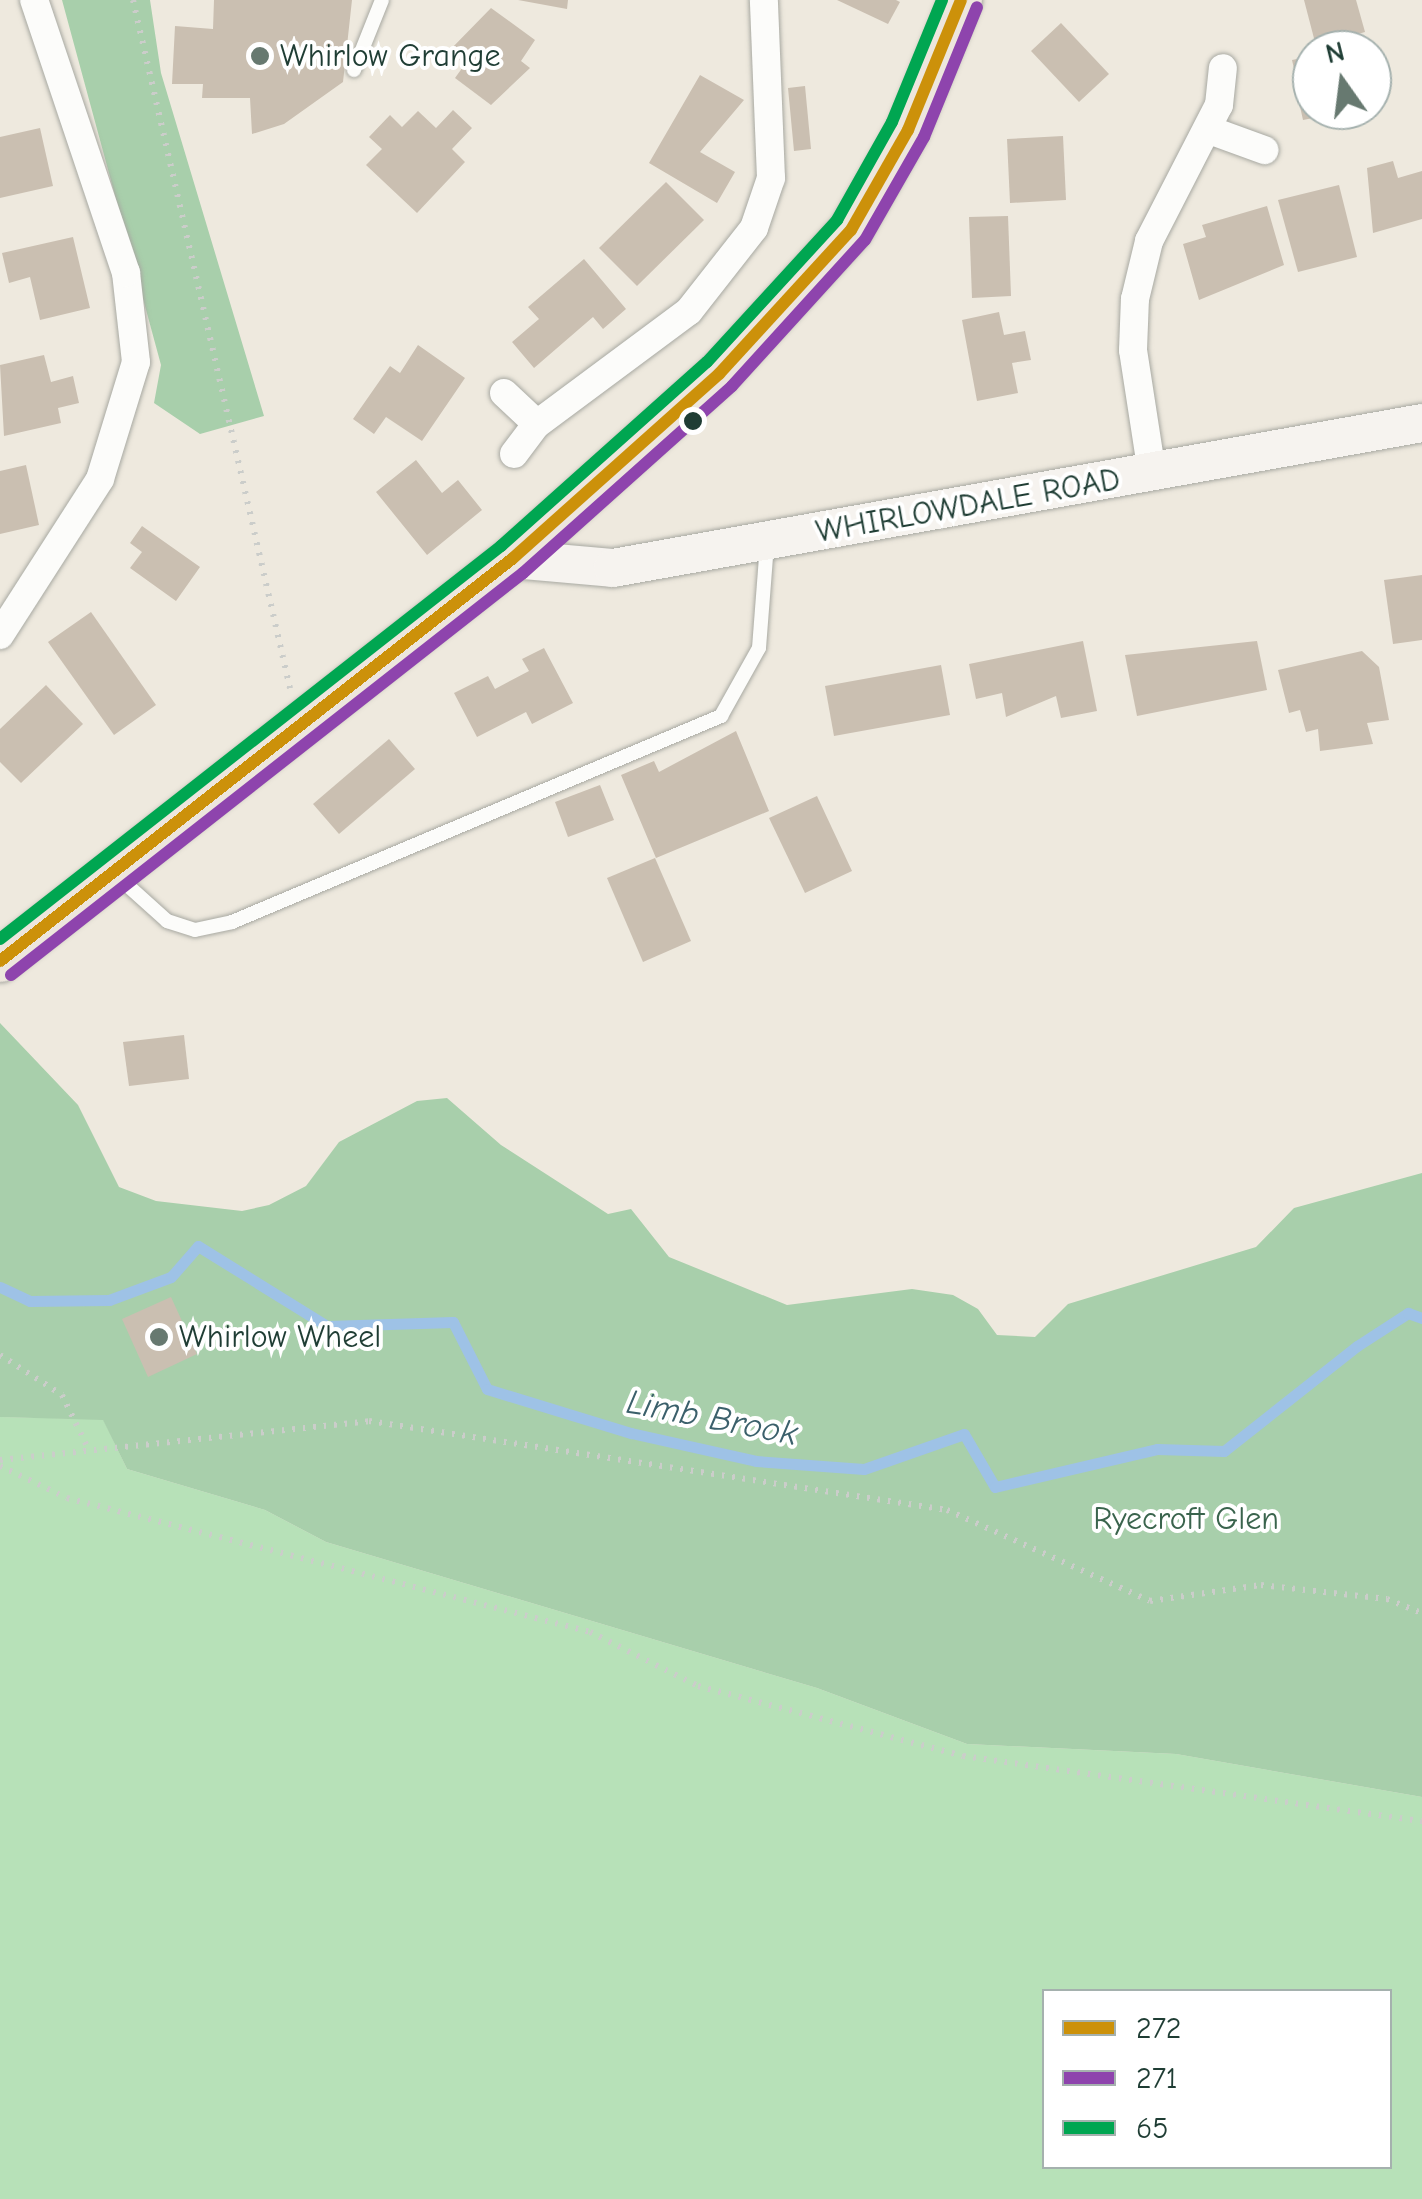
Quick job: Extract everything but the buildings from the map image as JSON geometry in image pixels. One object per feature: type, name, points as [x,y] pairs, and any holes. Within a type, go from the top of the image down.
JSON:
[{"type":"main road","points":[[0,960],[116,874],[512,559],[720,374],[851,230],[908,130],[961,0]]},
{"type":"main road","name":"WHIRLOWDALE ROAD","points":[[512,559],[613,568],[1422,423]]},
{"type":"street","points":[[0,635],[100,479],[136,362],[126,273],[34,0]]},
{"type":"street","points":[[514,454],[537,424],[689,311],[754,228],[771,178],[764,0]]},
{"type":"street","points":[[1152,473],[1133,350],[1135,299],[1149,240],[1209,130],[1223,68]]},
{"type":"street","points":[[1209,130],[1264,150]]},
{"type":"street","points":[[504,393],[537,424]]},
{"type":"lane","points":[[354,70],[382,0]]},
{"type":"lane","points":[[116,874],[167,921],[195,930],[232,922],[721,716],[760,648],[767,542]]},
{"type":"path","points":[[133,0],[191,283],[300,728]]},
{"type":"path","points":[[0,1355],[62,1395],[88,1448]]},
{"type":"path","points":[[0,1463],[88,1448],[369,1421],[947,1510],[1150,1601],[1260,1585],[1386,1599],[1422,1613]]},
{"type":"path","points":[[0,1463],[67,1498],[590,1632],[698,1686],[963,1756],[1422,1821]]},
{"type":"green space","points":[[62,0],[150,0],[161,73],[264,416],[200,434],[154,403],[161,365]]},
{"type":"green space","name":"Ryecroft Glen","points":[[0,1023],[78,1105],[119,1187],[156,1201],[242,1211],[269,1205],[306,1186],[339,1142],[417,1101],[447,1098],[501,1145],[608,1214],[631,1209],[669,1257],[787,1305],[912,1289],[953,1295],[978,1309],[997,1335],[1035,1337],[1068,1304],[1256,1247],[1294,1208],[1422,1173],[1422,1797],[1176,1754],[967,1744],[817,1688],[326,1542],[265,1510],[127,1469],[103,1420],[0,1417]]},
{"type":"green space","points":[[0,1417],[103,1419],[127,1469],[265,1510],[326,1542],[817,1688],[967,1744],[1176,1754],[1422,1797],[1422,2199],[0,2199]]},
{"type":"waterway","name":"Limb Brook","points":[[0,1287],[30,1301],[109,1300],[171,1277],[198,1246],[327,1326],[453,1322],[487,1389],[631,1433],[756,1461],[864,1469],[964,1434],[995,1487],[1157,1449],[1224,1451],[1357,1346],[1408,1313],[1422,1318]]},
{"type":"transit line","name":"65","points":[[0,939],[501,546],[707,362],[837,220],[892,122],[942,0]]},
{"type":"transit line","name":"272","points":[[0,961],[512,559],[719,374],[851,230],[908,130],[961,0]]},
{"type":"transit line","name":"271","points":[[11,975],[523,573],[732,386],[865,240],[924,137],[977,7]]},
{"type":"place","name":"Whirlow Grange","points":[[260,56]]},
{"type":"place","name":"Whirlow Wheel","points":[[159,1337]]}]
